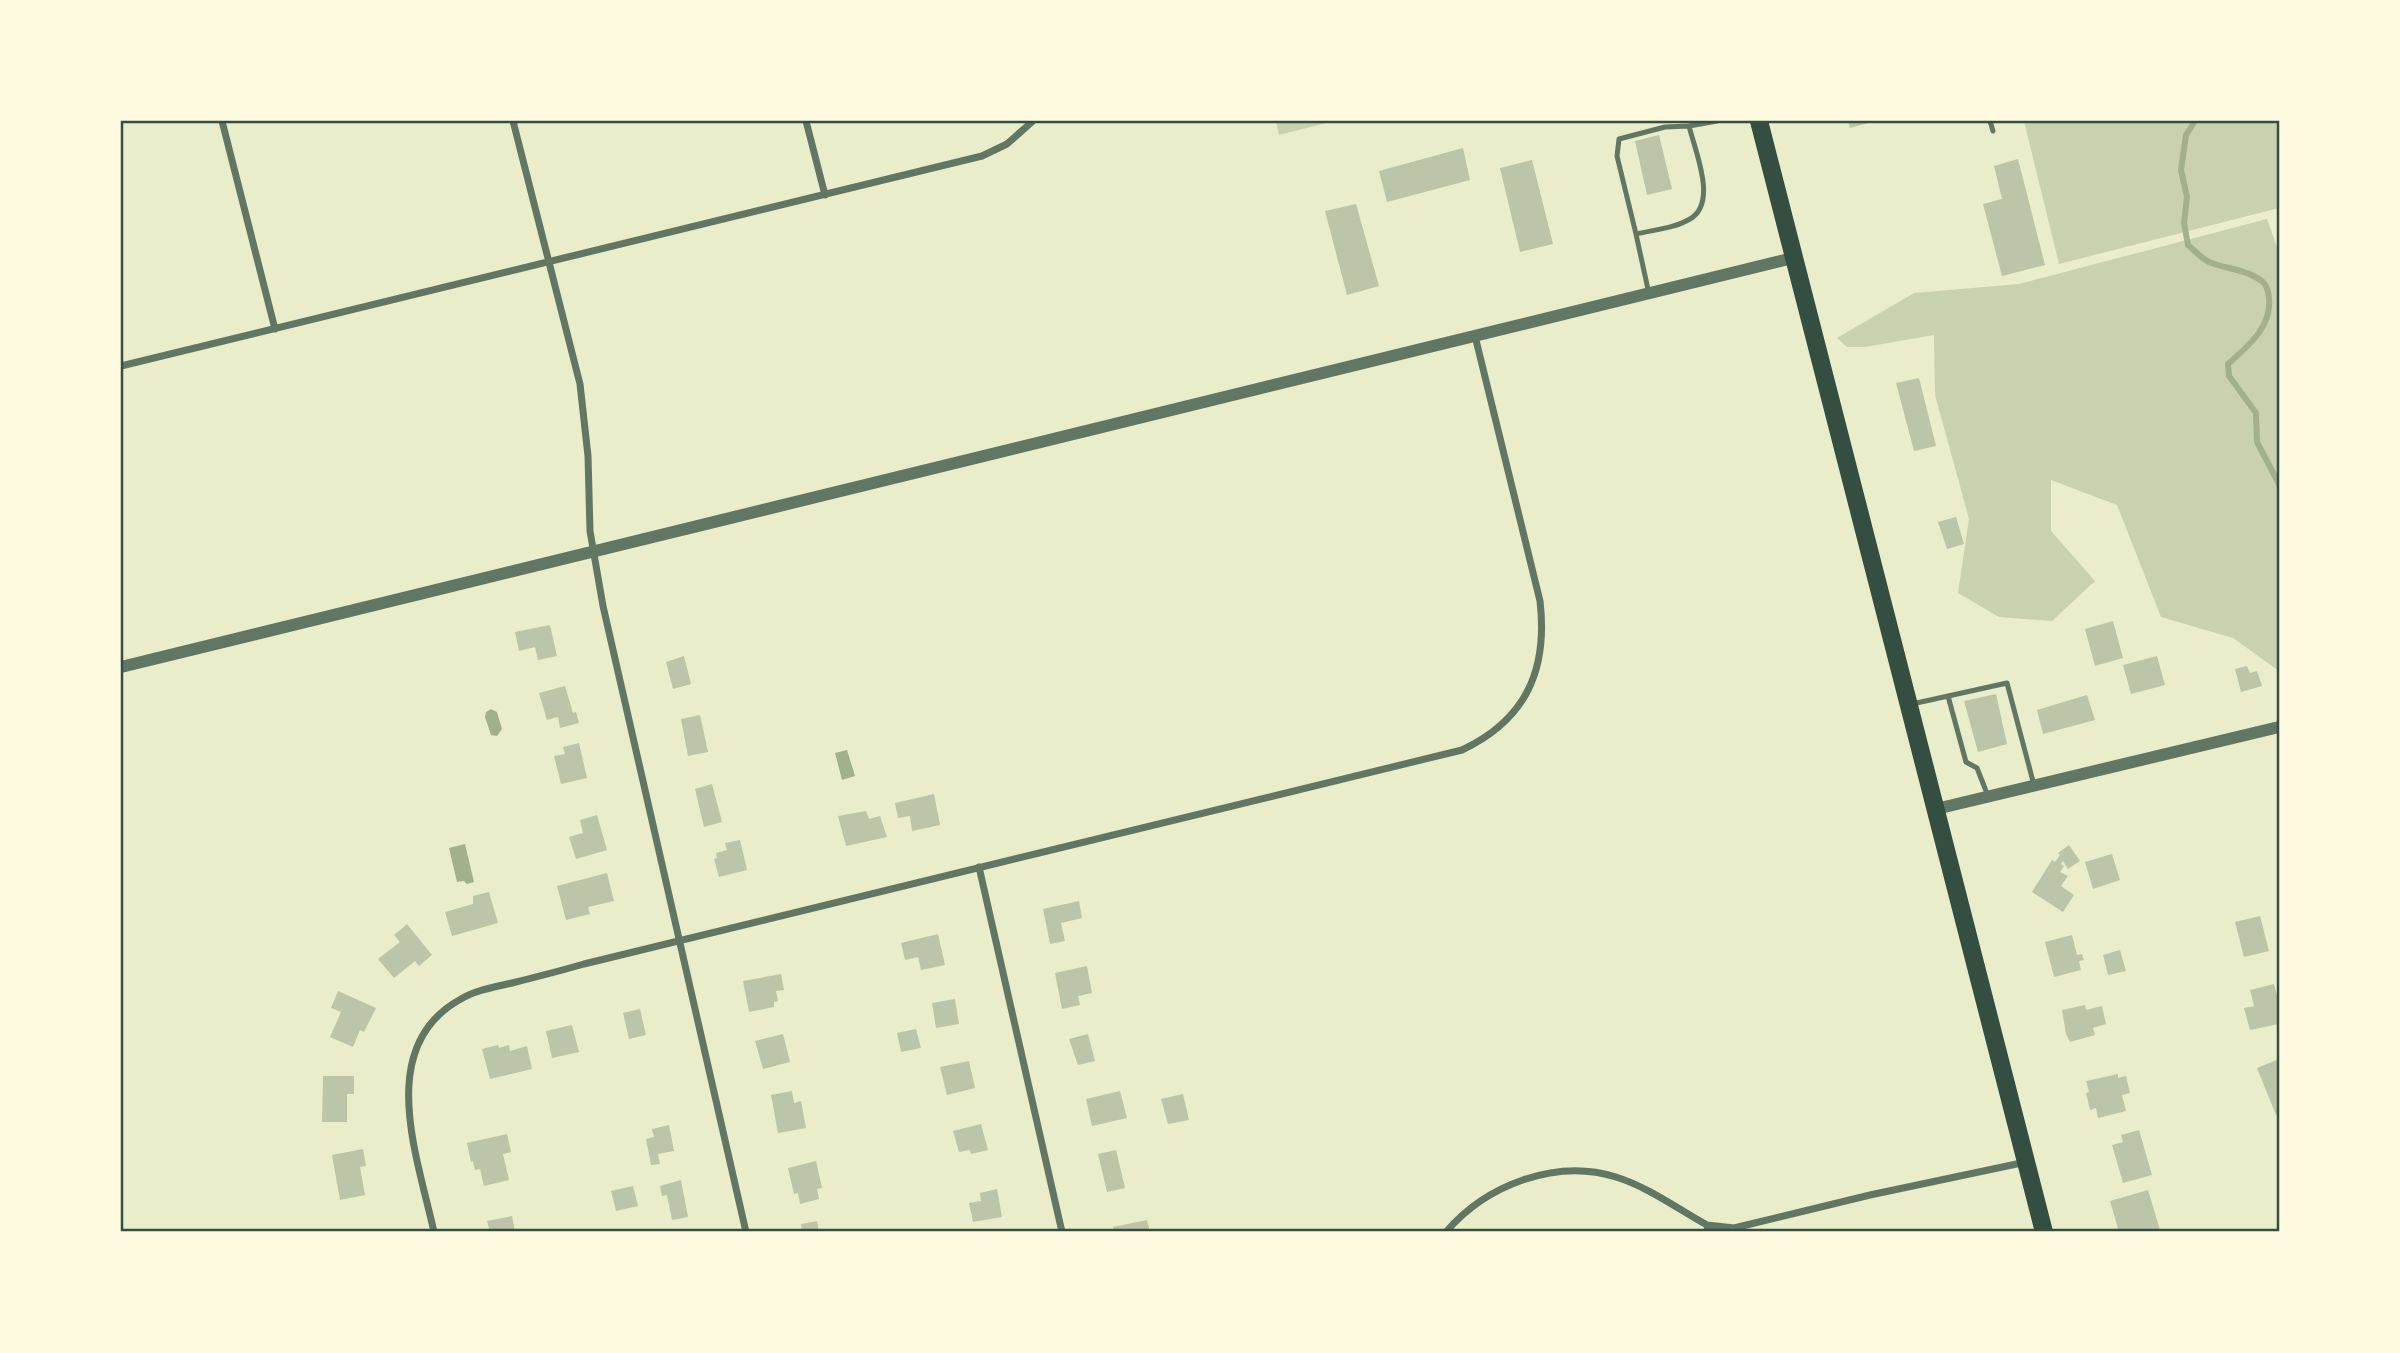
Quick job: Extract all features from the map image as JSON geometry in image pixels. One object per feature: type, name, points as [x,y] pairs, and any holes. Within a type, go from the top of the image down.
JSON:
[{"type":"main road","points":[[1759,121],[2044,1232]]},
{"type":"street","points":[[222,121],[275,329]]},
{"type":"street","points":[[513,121],[580,384],[588,456],[588,506],[593,552],[746,1232]]},
{"type":"street","points":[[806,121],[825,195]]},
{"type":"street","points":[[121,366],[982,156],[1007,144],[1032,121]]},
{"type":"street","points":[[121,667],[1793,258]]},
{"type":"street","points":[[434,1232],[409,1118],[407,1092],[411,1065],[429,1025],[453,1004],[482,990],[1462,750],[1491,735],[1515,712],[1528,691],[1540,653],[1542,625],[1540,601],[1475,336]]},
{"type":"street","points":[[1936,809],[2279,727]]},
{"type":"street","points":[[979,867],[1062,1232]]},
{"type":"street","points":[[1446,1232],[1457,1219],[1480,1201],[1513,1185],[1552,1172],[1598,1173],[1634,1185],[1708,1229],[1734,1228],[1870,1195],[2027,1162]]},
{"type":"lane","points":[[1649,294],[1617,156],[1619,139],[1665,127],[1717,121]]},
{"type":"lane","points":[[1990,121],[1993,131]]},
{"type":"lane","points":[[1636,234],[1692,219],[1702,207],[1706,193],[1689,126]]},
{"type":"lane","points":[[1908,704],[2007,683],[2034,785]]},
{"type":"lane","points":[[1948,696],[1966,762],[1977,768],[1988,796]]},
{"type":"shaded area","points":[[1276,121],[1334,121],[1279,135]]},
{"type":"shaded area","points":[[2024,121],[2279,121],[2279,208],[2059,264]]},
{"type":"shaded area","points":[[2267,219],[2279,253],[2279,671],[2233,638],[2161,617],[2117,505],[2051,480],[2051,531],[2095,581],[2052,621],[1999,617],[1958,593],[1969,519],[1935,395],[1934,335],[1865,347],[1847,347],[1837,338],[1914,293],[2019,284]]},
{"type":"shaded area","points":[[491,709],[497,712],[502,729],[497,736],[491,735],[485,717],[486,712]]},
{"type":"shaded area","points":[[847,750],[855,776],[842,780],[835,753]]},
{"type":"shaded area","points":[[465,844],[474,882],[467,884],[464,881],[457,882],[449,848]]},
{"type":"building","points":[[1848,121],[1872,121],[1872,122],[1850,128]]},
{"type":"building","points":[[1659,135],[1672,189],[1647,195],[1635,141]]},
{"type":"building","points":[[1463,148],[1470,180],[1387,202],[1379,171]]},
{"type":"building","points":[[2018,159],[2045,265],[2002,276],[1983,204],[2002,199],[1994,166]]},
{"type":"building","points":[[1532,160],[1553,244],[1520,252],[1500,168]]},
{"type":"building","points":[[1356,204],[1379,286],[1347,295],[1325,211]]},
{"type":"building","points":[[1919,378],[1936,446],[1914,451],[1896,383]]},
{"type":"building","points":[[1956,517],[1964,544],[1947,549],[1938,522]]},
{"type":"building","points":[[2113,621],[2123,658],[2095,666],[2085,629]]},
{"type":"building","points":[[550,625],[557,656],[538,660],[535,647],[519,651],[515,632]]},
{"type":"building","points":[[684,656],[691,684],[673,689],[666,662]]},
{"type":"building","points":[[2157,656],[2165,685],[2131,694],[2123,665]]},
{"type":"building","points":[[2247,666],[2250,673],[2257,671],[2262,686],[2241,692],[2235,669]]},
{"type":"building","points":[[565,686],[579,723],[560,728],[558,717],[547,720],[539,693]]},
{"type":"building","points":[[1996,694],[2007,744],[1978,752],[1964,701]]},
{"type":"building","points":[[2087,695],[2095,720],[2043,734],[2037,710]]},
{"type":"building","points":[[700,715],[708,752],[688,756],[681,719]]},
{"type":"building","points":[[579,743],[587,778],[561,784],[554,756],[565,754],[563,747]]},
{"type":"building","points":[[712,784],[722,822],[704,827],[695,789]]},
{"type":"building","points":[[934,794],[940,825],[912,831],[910,816],[898,818],[895,803]]},
{"type":"building","points":[[866,811],[869,819],[880,816],[887,837],[846,846],[838,816]]},
{"type":"building","points":[[597,815],[607,850],[576,859],[569,837],[583,833],[580,820]]},
{"type":"building","points":[[740,840],[747,870],[719,877],[714,859],[717,858],[716,853],[727,850],[725,843]]},
{"type":"building","points":[[2069,845],[2080,861],[2068,869],[2063,861],[2061,864],[2064,866],[2060,872],[2068,876],[2061,886],[2074,895],[2063,912],[2032,892],[2052,860],[2055,862],[2060,855],[2058,853]]},
{"type":"building","points":[[2112,854],[2120,880],[2093,889],[2085,862]]},
{"type":"building","points":[[607,873],[614,901],[588,907],[590,914],[566,920],[557,886]]},
{"type":"building","points":[[489,892],[498,923],[452,936],[445,912],[473,904],[473,896]]},
{"type":"building","points":[[1079,901],[1082,918],[1061,923],[1065,941],[1050,944],[1043,909]]},
{"type":"building","points":[[2260,916],[2269,951],[2244,957],[2235,922]]},
{"type":"building","points":[[407,924],[432,955],[419,966],[415,961],[394,978],[378,959],[400,942],[394,935]]},
{"type":"building","points":[[938,934],[945,965],[921,970],[918,957],[905,960],[901,943]]},
{"type":"building","points":[[2072,935],[2077,955],[2082,954],[2084,960],[2079,961],[2081,970],[2054,977],[2045,942]]},
{"type":"building","points":[[2120,950],[2126,971],[2108,975],[2103,955]]},
{"type":"building","points":[[1087,966],[1092,993],[1078,996],[1080,1005],[1062,1009],[1055,973]]},
{"type":"building","points":[[781,974],[784,990],[776,991],[778,1001],[774,1002],[774,1007],[749,1012],[743,981]]},
{"type":"building","points":[[2274,984],[2279,1004],[2279,1024],[2250,1030],[2244,1008],[2254,1006],[2250,990]]},
{"type":"building","points":[[338,991],[376,1008],[364,1032],[360,1030],[353,1047],[330,1037],[341,1012],[331,1008]]},
{"type":"building","points":[[955,999],[959,1024],[936,1028],[932,1003]]},
{"type":"building","points":[[2085,1005],[2086,1010],[2102,1006],[2106,1024],[2093,1028],[2095,1035],[2070,1042],[2062,1010]]},
{"type":"building","points":[[640,1009],[646,1035],[629,1039],[623,1013]]},
{"type":"building","points":[[572,1025],[579,1052],[552,1058],[546,1031]]},
{"type":"building","points":[[916,1029],[921,1048],[901,1052],[897,1033]]},
{"type":"building","points":[[783,1034],[790,1062],[763,1069],[755,1041]]},
{"type":"building","points":[[1088,1034],[1095,1061],[1078,1065],[1069,1039]]},
{"type":"building","points":[[498,1045],[499,1048],[509,1045],[510,1051],[527,1046],[532,1069],[490,1079],[482,1049]]},
{"type":"building","points":[[2279,1059],[2279,1114],[2276,1115],[2257,1068]]},
{"type":"building","points":[[969,1061],[975,1088],[947,1095],[940,1067]]},
{"type":"building","points":[[2118,1074],[2118,1078],[2126,1076],[2130,1093],[2122,1095],[2126,1111],[2098,1118],[2096,1108],[2090,1110],[2086,1081]]},
{"type":"building","points":[[323,1076],[354,1076],[354,1094],[347,1094],[347,1122],[322,1122]]},
{"type":"building","points":[[792,1091],[794,1103],[801,1101],[806,1128],[778,1133],[771,1095]]},
{"type":"building","points":[[1120,1091],[1127,1118],[1092,1126],[1086,1099]]},
{"type":"building","points":[[1183,1094],[1189,1120],[1168,1124],[1161,1099]]},
{"type":"building","points":[[981,1124],[988,1150],[971,1154],[970,1150],[959,1152],[953,1131]]},
{"type":"building","points":[[669,1125],[674,1151],[658,1154],[660,1164],[651,1165],[646,1139],[654,1137],[652,1129]]},
{"type":"building","points":[[2139,1130],[2152,1175],[2123,1183],[2112,1145],[2123,1142],[2121,1135]]},
{"type":"building","points":[[507,1134],[511,1152],[503,1154],[509,1180],[484,1186],[480,1169],[475,1170],[473,1161],[471,1162],[467,1143]]},
{"type":"building","points":[[363,1149],[366,1166],[360,1167],[365,1195],[340,1200],[332,1155]]},
{"type":"building","points":[[1116,1150],[1125,1188],[1107,1192],[1098,1154]]},
{"type":"building","points":[[816,1161],[822,1188],[817,1189],[819,1199],[800,1204],[798,1193],[794,1194],[788,1168]]},
{"type":"building","points":[[681,1180],[688,1217],[672,1220],[667,1195],[662,1196],[660,1186]]},
{"type":"building","points":[[633,1186],[638,1206],[616,1211],[611,1191]]},
{"type":"building","points":[[997,1189],[1002,1217],[973,1222],[969,1203],[981,1201],[980,1193]]},
{"type":"building","points":[[2148,1190],[2160,1230],[2119,1232],[2110,1201]]},
{"type":"building","points":[[512,1216],[515,1232],[490,1232],[487,1221]]},
{"type":"building","points":[[1147,1220],[1150,1232],[1114,1232],[1113,1227]]},
{"type":"building","points":[[817,1221],[819,1232],[802,1232],[801,1224]]},
{"type":"waterway","points":[[2195,121],[2186,135],[2181,170],[2187,197],[2184,223],[2188,245],[2209,262],[2252,275],[2267,288],[2269,308],[2263,327],[2251,343],[2228,364],[2229,376],[2256,413],[2257,442],[2279,484]]}]
